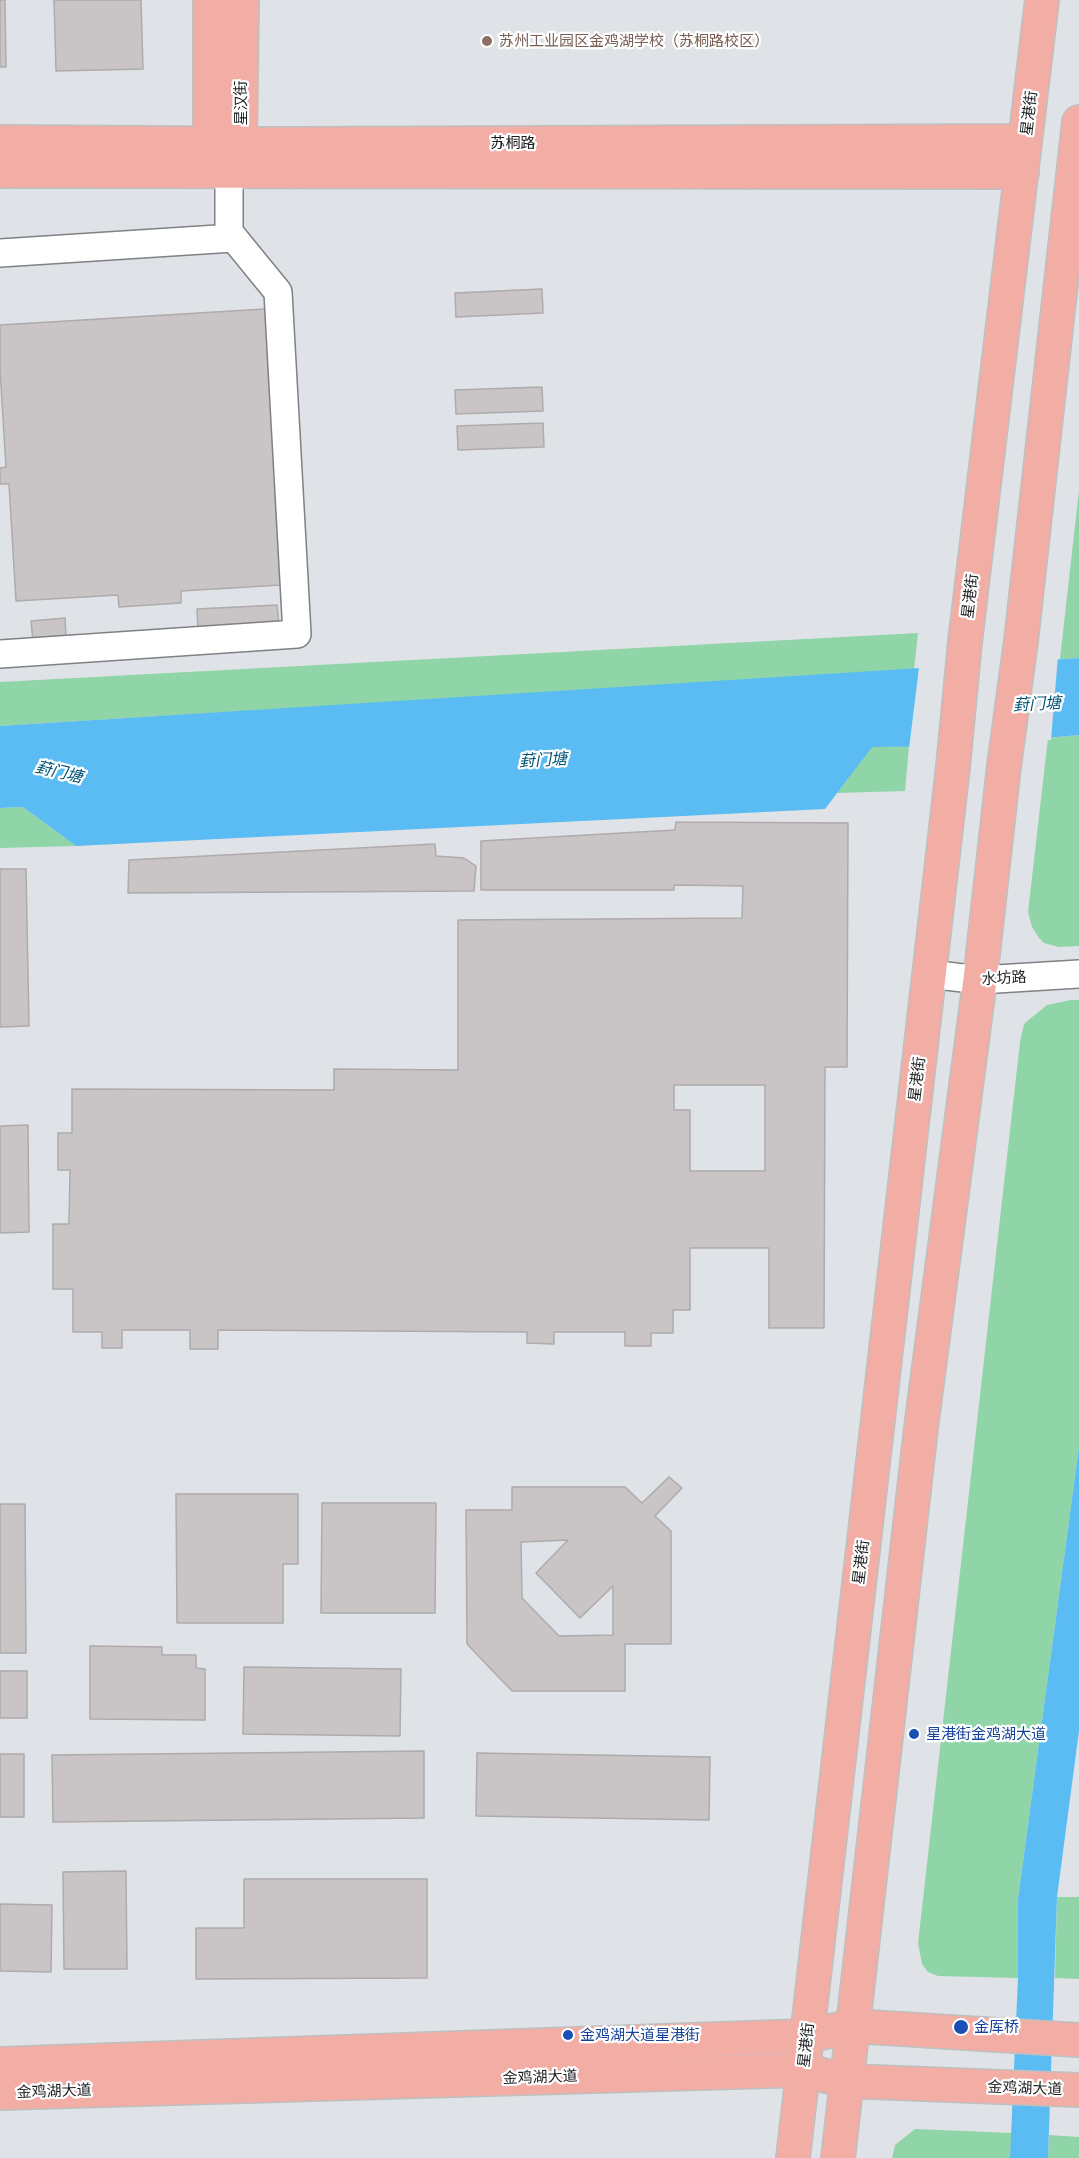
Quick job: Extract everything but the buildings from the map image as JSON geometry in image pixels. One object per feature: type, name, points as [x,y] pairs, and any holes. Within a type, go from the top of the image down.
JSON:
[{"type":"main road","name":"星汉街","points":[[210,0],[225,143],[225,171]]},
{"type":"main road","name":"星汉街","points":[[225,143],[242,0]]},
{"type":"main road","name":"星港街","points":[[793,2158],[953,767],[965,642],[1042,0]]},
{"type":"main road","points":[[838,2158],[921,1428],[980,980],[1004,766],[1021,641],[1079,122]]},
{"type":"main road","name":"苏桐路","points":[[0,142],[225,143],[532,157]]},
{"type":"main road","name":"苏桐路","points":[[0,171],[225,171],[532,157],[1024,156]]},
{"type":"main road","name":"金鸡湖大道","points":[[0,2064],[807,2036],[853,2026],[1068,2040]]},
{"type":"main road","name":"金鸡湖大道","points":[[0,2093],[803,2070],[846,2081],[1069,2090]]},
{"type":"street","points":[[0,643],[0,654],[297,634],[278,292],[229,232],[229,187],[225,171]]},
{"type":"street","points":[[0,253],[233,238]]},
{"type":"street","name":"水坊路","points":[[929,974],[980,980],[1079,974]]},
{"type":"green space","points":[[1079,490],[1079,658],[1060,659]]},
{"type":"green space","points":[[918,633],[914,670],[0,726],[0,682]]},
{"type":"green space","points":[[1079,735],[1079,946],[1059,947],[1044,943],[1039,938],[1032,927],[1028,912],[1048,738]]},
{"type":"green space","points":[[909,746],[905,791],[837,793],[871,747]]},
{"type":"green space","points":[[23,807],[76,846],[0,848],[0,808]]},
{"type":"green space","points":[[1079,1000],[1079,1447],[1018,1899],[1018,1978],[938,1976],[928,1972],[922,1964],[918,1943],[1020,1042],[1024,1024],[1031,1018],[1047,1005]]},
{"type":"green space","points":[[1057,1897],[1079,1897],[1079,1979],[1055,1978]]},
{"type":"green space","points":[[915,2129],[1012,2133],[1010,2158],[892,2158],[895,2145]]},
{"type":"green space","points":[[1049,2135],[1079,2137],[1079,2158],[1048,2158]]},
{"type":"water","name":"葑门塘","points":[[1079,658],[1079,735],[959,746],[872,747],[825,809],[76,846],[23,807],[0,808],[0,726]]},
{"type":"water","points":[[1079,1447],[1079,1731],[1057,1897],[1048,2158],[1010,2158],[1018,1978],[1018,1899]]},
{"type":"pier","points":[[1058,656],[1051,740],[959,749],[909,749],[919,667]]},
{"type":"place","name":"苏州工业园区金鸡湖学校（苏桐路校区）","points":[[487,41]]},
{"type":"place","name":"星港街金鸡湖大道","points":[[914,1734]]},
{"type":"place","name":"金厍桥","points":[[961,2027]]},
{"type":"place","name":"金鸡湖大道星港街","points":[[568,2035]]}]
